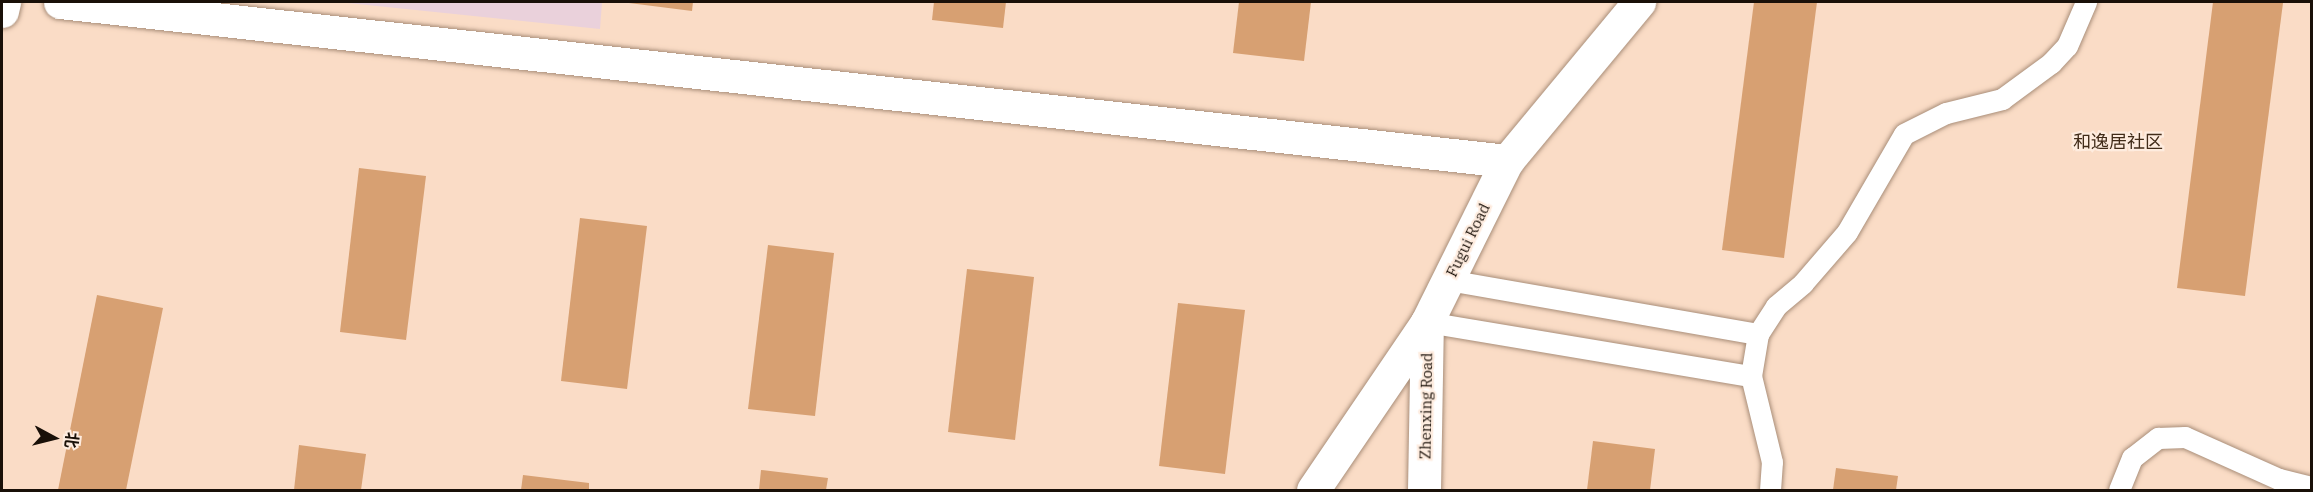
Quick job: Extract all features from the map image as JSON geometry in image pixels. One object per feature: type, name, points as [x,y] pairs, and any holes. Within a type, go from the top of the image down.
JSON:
[{"type":"street","points":[[2,11],[4,2]]},
{"type":"street","points":[[60,2],[1507,161]]},
{"type":"street","name":"Fugui Road","points":[[1313,490],[1427,322],[1507,161],[1639,2]]},
{"type":"street","name":"Zhenxing Road","points":[[1424,490],[1427,322]]},
{"type":"lane","points":[[1770,490],[1772,462],[1751,376],[1758,334],[1776,306],[1803,283],[1847,232],[1904,134],[1946,113],[2002,99],[2051,63],[2067,46],[2086,2]]},
{"type":"lane","points":[[1448,279],[1758,334]]},
{"type":"lane","points":[[1427,322],[1751,376]]},
{"type":"lane","points":[[2119,490],[2132,458],[2158,438],[2185,437],[2279,479],[2312,487]]},
{"type":"shaded area","points":[[338,2],[602,2],[600,29]]},
{"type":"building","points":[[621,2],[693,2],[692,11]]},
{"type":"building","points":[[934,2],[1006,2],[1003,28],[932,20]]},
{"type":"building","points":[[1239,2],[1311,2],[1304,61],[1233,53]]},
{"type":"building","points":[[1754,2],[1817,2],[1784,258],[1722,250]]},
{"type":"building","points":[[2213,2],[2283,3],[2245,296],[2177,288]]},
{"type":"building","points":[[359,168],[426,176],[406,340],[340,332]]},
{"type":"building","points":[[580,218],[647,226],[627,389],[561,381]]},
{"type":"building","points":[[768,245],[834,253],[815,416],[748,409]]},
{"type":"building","points":[[967,269],[1034,277],[1015,440],[948,432]]},
{"type":"building","points":[[97,295],[163,308],[126,490],[58,490]]},
{"type":"building","points":[[1178,303],[1245,310],[1225,474],[1159,466]]},
{"type":"building","points":[[1593,441],[1655,449],[1650,490],[1587,490]]},
{"type":"building","points":[[299,445],[366,454],[361,490],[294,490]]},
{"type":"building","points":[[1836,468],[1898,476],[1896,490],[1833,490]]},
{"type":"building","points":[[761,470],[828,478],[826,490],[759,490]]},
{"type":"building","points":[[523,475],[589,483],[589,490],[521,490]]},
{"type":"district","name":"和逸居社区","points":[[2118,142]]}]
